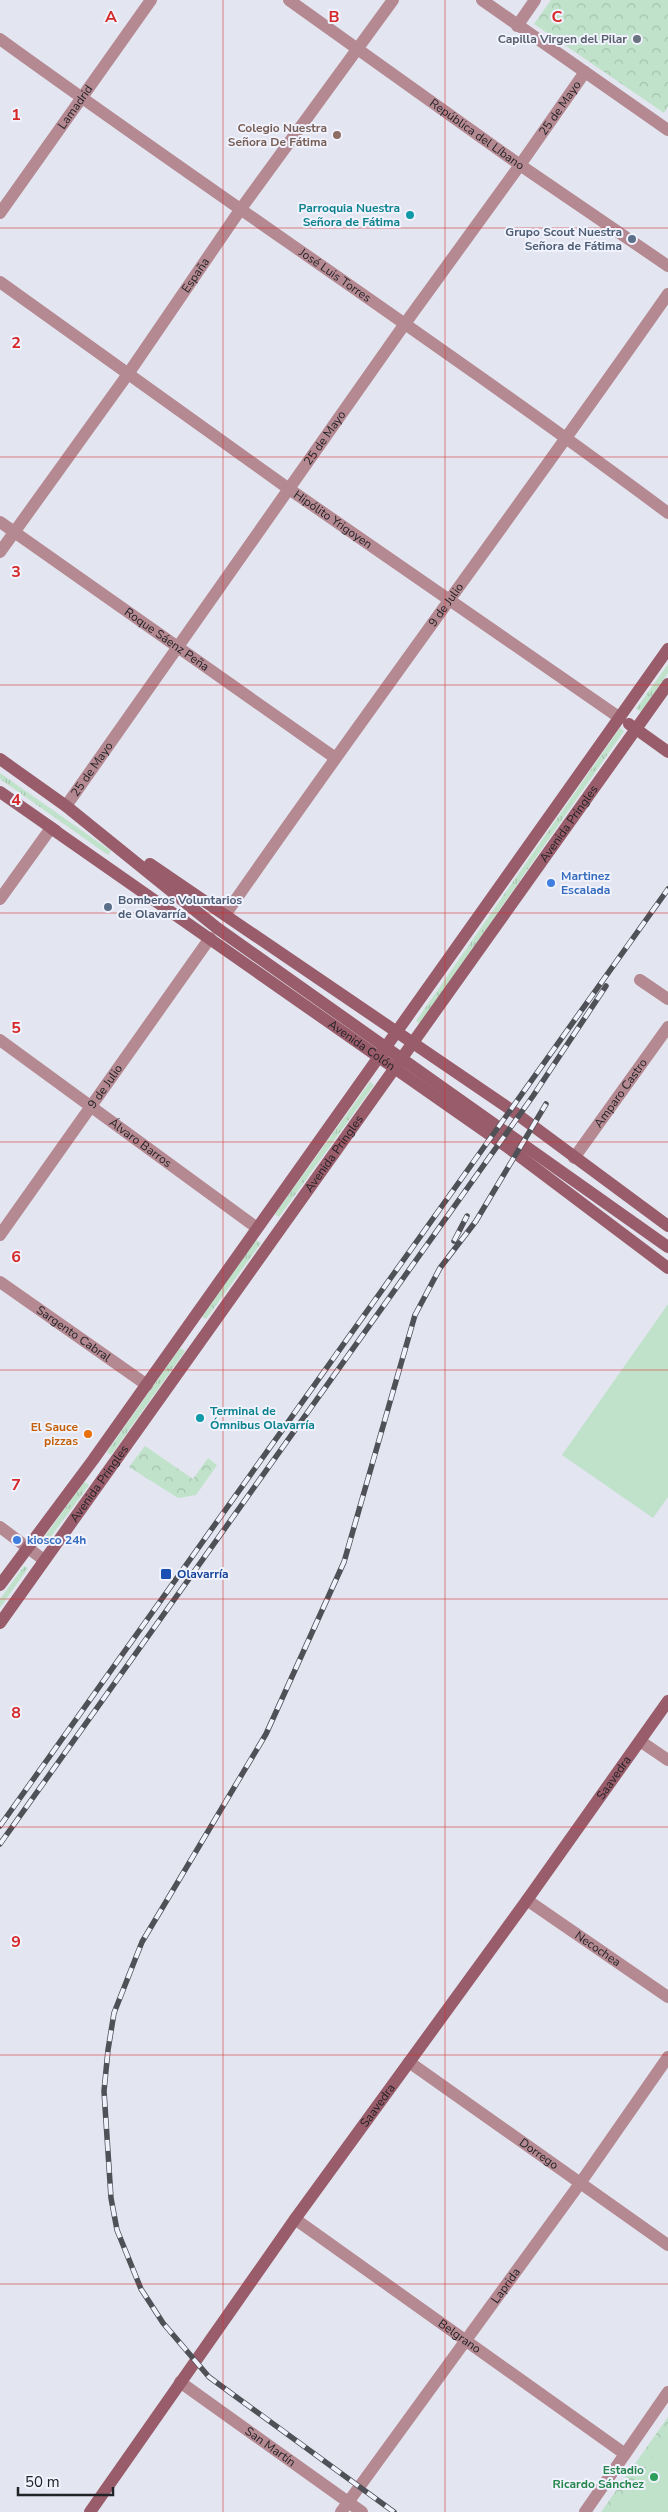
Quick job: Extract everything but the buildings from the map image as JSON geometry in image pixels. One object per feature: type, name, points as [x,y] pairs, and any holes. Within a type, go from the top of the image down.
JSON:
[{"type":"main road","name":"Avenida Pringles","points":[[0,1586],[147,1385],[668,649]]},
{"type":"main road","name":"Avenida Pringles","points":[[0,1623],[668,684]]},
{"type":"main road","name":"Hipólito Yrigoyen","points":[[620,718],[668,752]]},
{"type":"main road","name":"Avenida Colón","points":[[0,759],[510,1109],[668,1226]]},
{"type":"main road","name":"Avenida Colón","points":[[0,792],[51,828],[214,933],[668,1247]]},
{"type":"main road","name":"Avenida Colón","points":[[66,806],[214,933],[379,1058],[517,1154],[668,1268]]},
{"type":"main road","name":"Saavedra","points":[[90,2512],[295,2219],[527,1900],[668,1701]]},
{"type":"street","name":"Lamadrid","points":[[0,213],[151,0]]},
{"type":"street","name":"República del Líbano","points":[[289,0],[520,166],[668,266]]},
{"type":"street","name":"España","points":[[0,552],[128,374],[240,210],[393,0]]},
{"type":"street","points":[[482,0],[585,72],[666,124]]},
{"type":"street","points":[[517,26],[535,0]]},
{"type":"street","name":"José Luis Torres","points":[[0,39],[240,210],[567,438],[668,514]]},
{"type":"street","name":"25 de Mayo","points":[[66,806],[176,647],[404,325],[520,166],[585,72]]},
{"type":"street","name":"Hipólito Yrigoyen","points":[[0,282],[289,489],[620,718]]},
{"type":"street","name":"9 de Julio","points":[[225,915],[334,757],[567,438],[668,294]]},
{"type":"street","name":"Roque Sáenz Peña","points":[[0,522],[334,757]]},
{"type":"street","points":[[0,899],[51,828]]},
{"type":"street","name":"9 de Julio","points":[[0,1234],[89,1106],[214,933]]},
{"type":"street","points":[[640,980],[668,999]]},
{"type":"street","name":"Amparo Castro","points":[[574,1158],[668,1027]]},
{"type":"street","name":"Álvaro Barros","points":[[0,1040],[257,1228]]},
{"type":"street","name":"Sargento Cabral","points":[[0,1282],[147,1385]]},
{"type":"street","points":[[0,1527],[44,1560]]},
{"type":"street","points":[[640,1741],[668,1760]]},
{"type":"street","name":"Necochea","points":[[527,1900],[668,1997]]},
{"type":"street","name":"Laprida","points":[[345,2507],[581,2182],[668,2057]]},
{"type":"street","name":"Dorrego","points":[[409,2062],[668,2245]]},
{"type":"street","name":"Belgrano","points":[[295,2219],[625,2454]]},
{"type":"street","name":"San Martín","points":[[180,2382],[345,2507],[362,2512]]},
{"type":"street","points":[[585,2512],[668,2392]]},
{"type":"green space","points":[[551,0],[668,0],[668,107],[664,113],[534,24]]},
{"type":"green space","points":[[668,664],[668,673],[641,712],[636,709]]},
{"type":"green space","points":[[620,728],[624,731],[420,1024],[416,1021]]},
{"type":"green space","points":[[0,773],[111,851],[108,855],[0,779]]},
{"type":"green space","points":[[370,1082],[374,1085],[279,1217],[275,1214]]},
{"type":"green space","points":[[256,1240],[261,1243],[206,1319],[202,1316]]},
{"type":"green space","points":[[668,1304],[668,1497],[653,1518],[562,1455]]},
{"type":"green space","points":[[180,1348],[185,1351],[111,1455],[107,1452]]},
{"type":"green space","points":[[145,1446],[193,1479],[208,1458],[217,1465],[196,1495],[178,1498],[129,1467]]},
{"type":"green space","points":[[84,1482],[89,1485],[47,1542],[43,1539]]},
{"type":"green space","points":[[24,1566],[28,1568],[0,1608],[0,1599]]},
{"type":"green space","name":"Estadio Ricardo Sánchez","points":[[668,2417],[668,2512],[601,2512]]},
{"type":"green space","name":"Estadio Ricardo Sánchez","points":[[665,2440],[668,2442],[668,2512],[615,2512]]},
{"type":"railway","points":[[0,1826],[668,889]]},
{"type":"railway","points":[[0,1844],[533,1096],[606,986]]},
{"type":"railway","points":[[394,2512],[209,2377],[163,2323],[141,2289],[117,2230],[111,2198],[104,2091],[108,2050],[114,2013],[142,1942],[266,1734],[344,1562],[415,1315],[440,1268],[476,1221],[546,1104]]},
{"type":"railway","points":[[454,1241],[467,1216]]},
{"type":"place","name":"Capilla Virgen del Pilar","points":[[637,39]]},
{"type":"place","name":"Colegio Nuestra Señora De Fátima","points":[[337,135]]},
{"type":"place","name":"Parroquia Nuestra Señora de Fátima","points":[[410,215]]},
{"type":"place","name":"Grupo Scout Nuestra Señora de Fátima","points":[[632,239]]},
{"type":"place","name":"Martinez Escalada","points":[[551,883]]},
{"type":"place","name":"Bomberos Voluntarios de Olavarría","points":[[108,907]]},
{"type":"place","name":"Terminal de Ómnibus Olavarría","points":[[200,1418]]},
{"type":"place","name":"El Sauce pizzas","points":[[88,1434]]},
{"type":"place","name":"kiosco 24h","points":[[17,1540]]},
{"type":"place","name":"Olavarría","points":[[166,1574]]},
{"type":"place","name":"Estadio Ricardo Sánchez","points":[[654,2477]]}]
